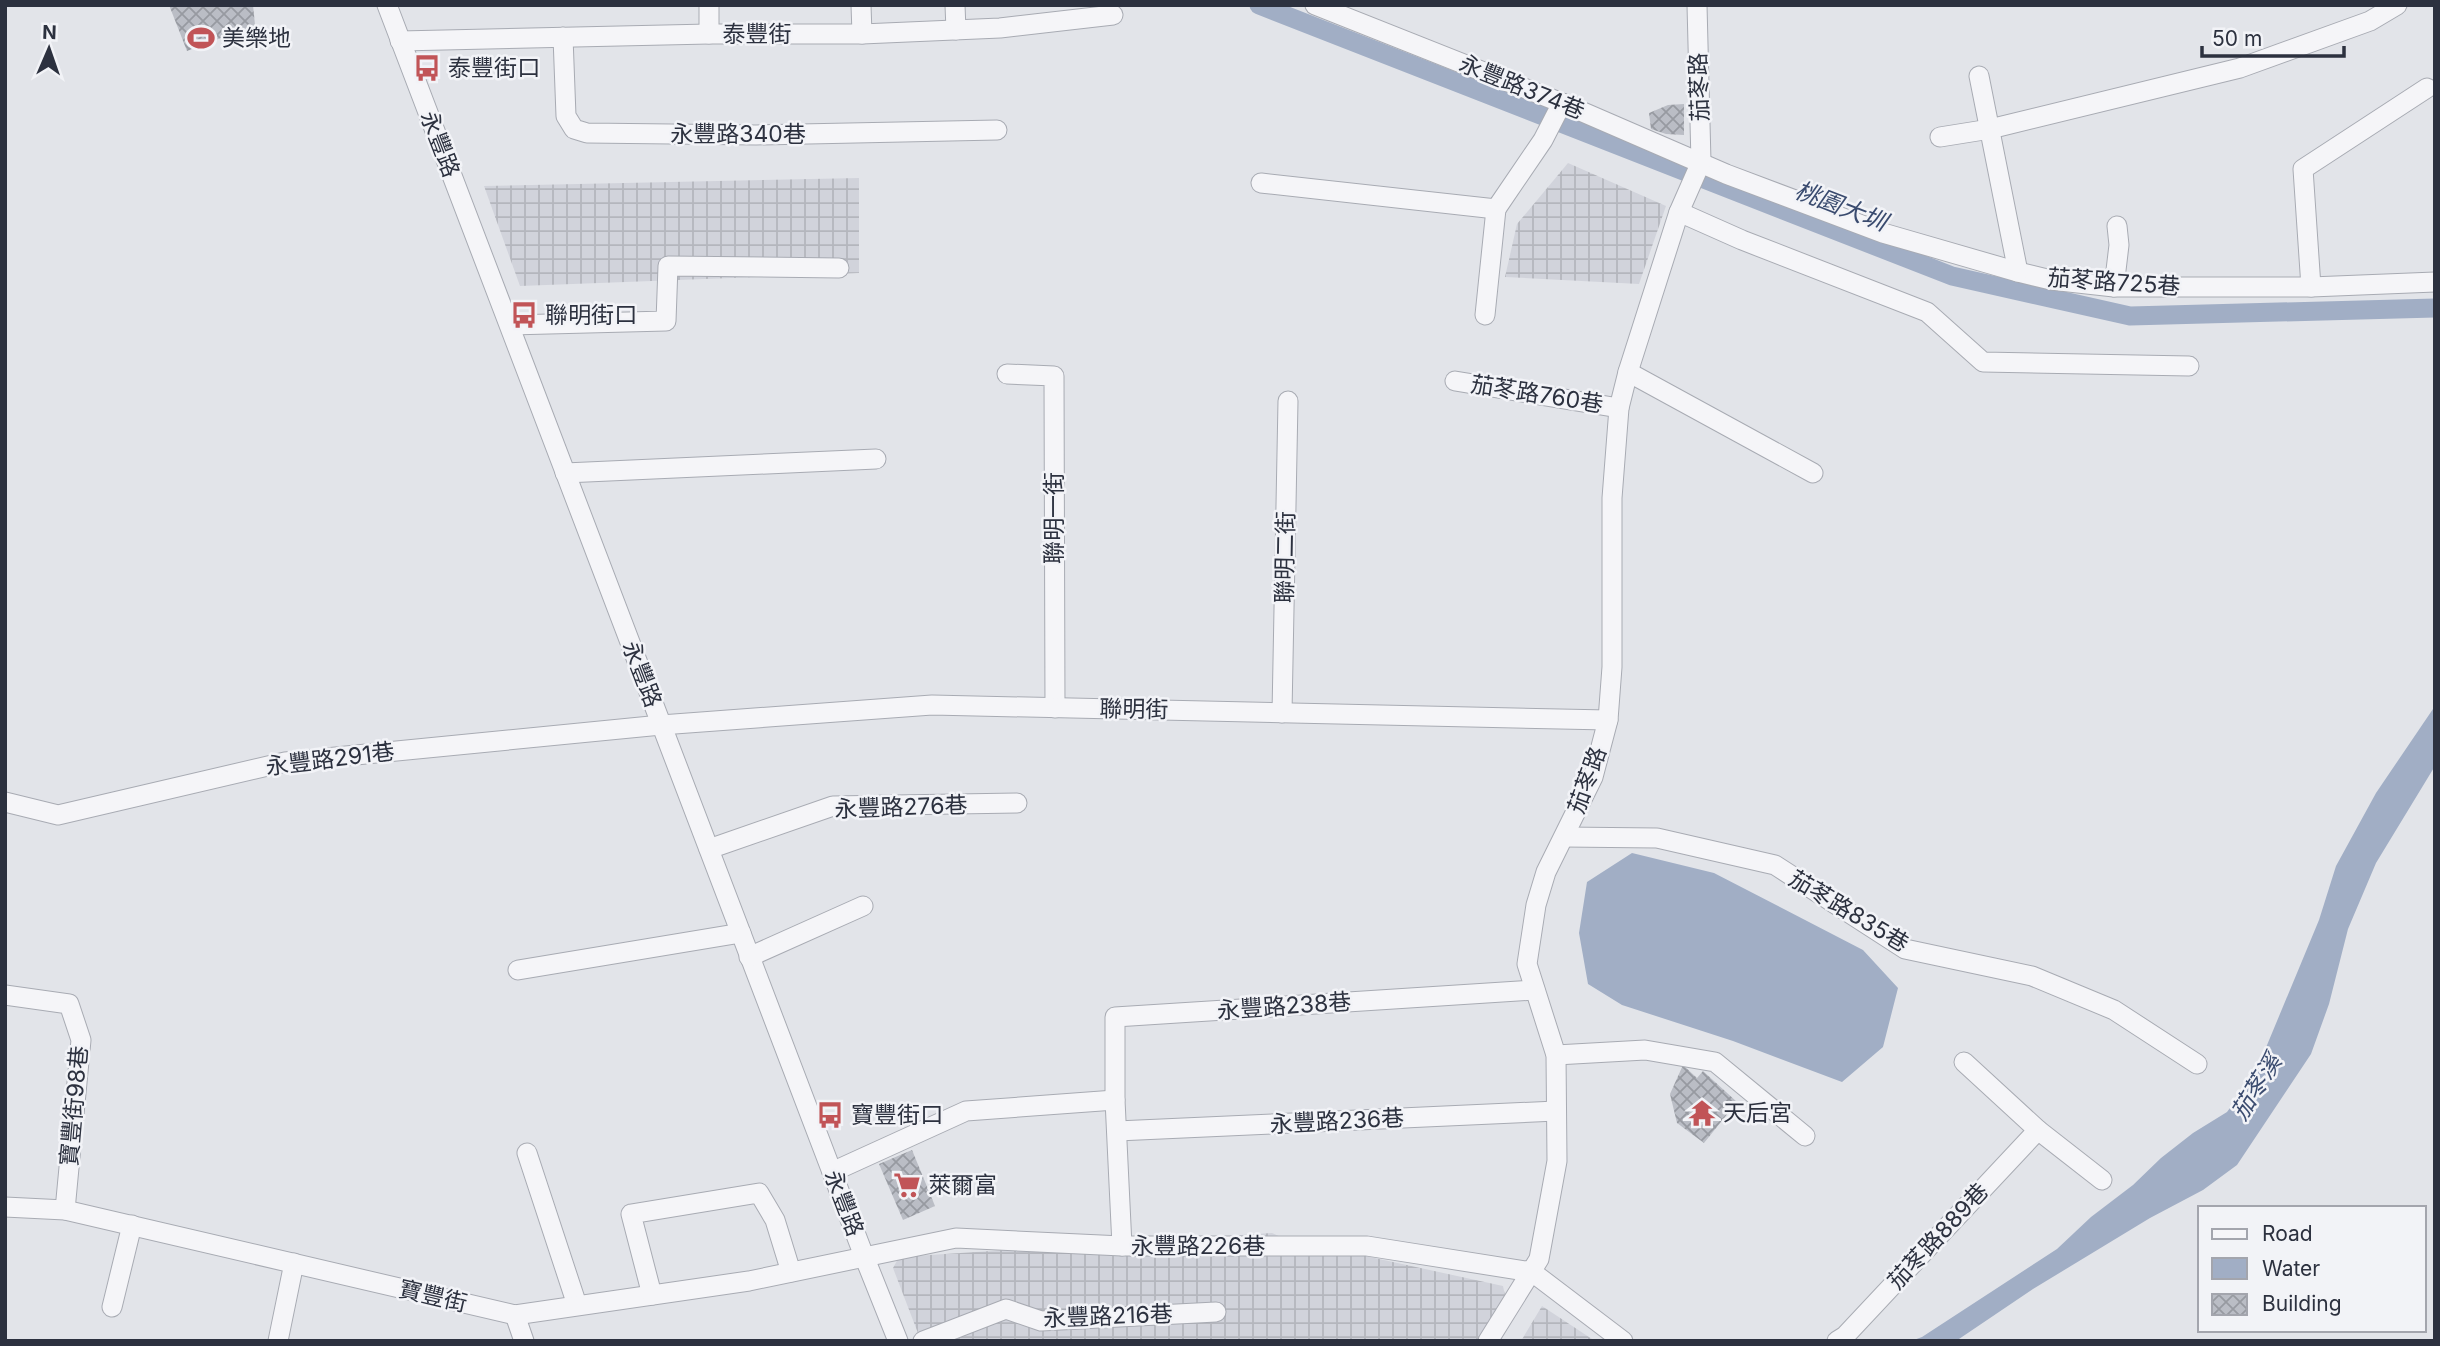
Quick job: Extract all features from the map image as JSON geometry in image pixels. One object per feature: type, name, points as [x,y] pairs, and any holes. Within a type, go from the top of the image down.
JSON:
[{"type":"street","name":"永豐路","points":[[387,5],[898,1341]]},
{"type":"street","points":[[709,5],[709,34]]},
{"type":"street","points":[[862,5],[862,34]]},
{"type":"street","points":[[955,5],[956,30]]},
{"type":"street","name":"永豐路374巷","points":[[1315,5],[1559,108],[1726,174]]},
{"type":"street","name":"茄苳路","points":[[1488,1341],[1539,1259],[1557,1161],[1556,1055],[1527,964],[1536,905],[1546,872],[1594,776],[1608,720],[1612,667],[1612,498],[1619,408],[1681,206],[1700,165],[1697,5]]},
{"type":"street","points":[[1940,137],[1990,129],[2240,68],[2370,21],[2397,5]]},
{"type":"street","name":"泰豐街","points":[[400,41],[709,34],[862,34],[1000,28],[1113,15]]},
{"type":"street","name":"永豐路340巷","points":[[564,37],[566,116],[574,129],[587,134],[756,135],[997,130]]},
{"type":"street","points":[[1979,76],[2018,272]]},
{"type":"street","points":[[2311,287],[2303,169],[2427,88]]},
{"type":"street","points":[[1485,315],[1496,209],[1542,140],[1559,108]]},
{"type":"street","name":"茄苳路725巷","points":[[1726,174],[1883,233],[2051,280],[2114,287],[2311,287],[2435,282]]},
{"type":"street","points":[[1261,183],[1496,209]]},
{"type":"street","points":[[1681,206],[1742,240],[1927,312],[1983,362],[2189,366]]},
{"type":"street","points":[[2114,287],[2119,245],[2117,226]]},
{"type":"street","points":[[510,325],[666,321],[668,266],[839,268]]},
{"type":"street","points":[[1628,372],[1813,473]]},
{"type":"street","name":"聯明一街","points":[[1007,374],[1054,376],[1055,708]]},
{"type":"street","name":"茄苳路760巷","points":[[1455,381],[1619,408]]},
{"type":"street","name":"聯明二街","points":[[1282,713],[1288,401]]},
{"type":"street","points":[[565,472],[876,459]]},
{"type":"street","name":"聯明街","points":[[661,725],[932,705],[1608,720]]},
{"type":"street","name":"永豐路291巷","points":[[5,802],[58,815],[285,762],[661,725]]},
{"type":"street","name":"永豐路276巷","points":[[709,849],[833,806],[1017,803]]},
{"type":"street","name":"茄苳路835巷","points":[[1564,837],[1657,838],[1775,865],[1905,949],[2032,975],[2114,1010],[2197,1064]]},
{"type":"street","points":[[750,957],[863,906]]},
{"type":"street","points":[[518,970],[740,933]]},
{"type":"street","name":"永豐路238巷","points":[[1115,1100],[1115,1017],[1535,990]]},
{"type":"street","name":"寶豐街98巷","points":[[5,995],[69,1004],[81,1040],[65,1210]]},
{"type":"street","points":[[1556,1055],[1645,1050],[1715,1062],[1805,1136]]},
{"type":"street","points":[[1964,1062],[2038,1130],[2102,1180]]},
{"type":"street","points":[[832,1172],[966,1111],[1115,1100],[1122,1246]]},
{"type":"street","name":"永豐路236巷","points":[[1117,1131],[1556,1111]]},
{"type":"street","name":"茄苳路889巷","points":[[1837,1341],[2038,1130]]},
{"type":"street","points":[[527,1153],[577,1305]]},
{"type":"street","points":[[652,1295],[631,1214],[759,1193],[775,1220],[791,1272]]},
{"type":"street","name":"寶豐街","points":[[5,1208],[65,1210],[515,1315],[748,1281],[864,1256]]},
{"type":"street","points":[[112,1307],[132,1225]]},
{"type":"street","name":"永豐路226巷","points":[[864,1256],[956,1238],[1122,1246],[1367,1246],[1532,1272]]},
{"type":"street","points":[[278,1341],[294,1263]]},
{"type":"street","points":[[1532,1272],[1623,1341]]},
{"type":"street","name":"永豐路216巷","points":[[923,1341],[1006,1309],[1041,1321],[1216,1312]]},
{"type":"street","points":[[515,1315],[524,1341]]},
{"type":"shaded area","points":[[1568,163],[1666,206],[1639,284],[1505,277],[1517,224]]},
{"type":"shaded area","points":[[859,178],[859,273],[520,286],[484,186]]},
{"type":"shaded area","points":[[1272,1233],[1283,1238],[1503,1286],[1506,1300],[1482,1341],[921,1341],[893,1268],[899,1257]]},
{"type":"shaded area","points":[[1542,1306],[1595,1341],[1521,1341]]},
{"type":"water","name":"茄苳溪","points":[[2435,706],[2435,766],[2376,863],[2348,929],[2329,1004],[2311,1054],[2237,1165],[2203,1190],[2150,1218],[2033,1289],[1956,1341],[1911,1341],[1922,1337],[2057,1249],[2161,1158],[2193,1133],[2227,1112],[2255,1074],[2319,920],[2336,866],[2376,793]]},
{"type":"water","points":[[1632,853],[1714,873],[1863,950],[1898,988],[1883,1047],[1842,1082],[1733,1041],[1622,1005],[1588,984],[1579,933],[1587,882]]},
{"type":"building","name":"美樂地","points":[[169,5],[253,5],[255,25],[187,51]]},
{"type":"building","points":[[1684,104],[1684,135],[1666,134],[1651,129],[1649,113],[1668,105]]},
{"type":"building","name":"天后宮","points":[[1683,1065],[1697,1078],[1703,1071],[1737,1102],[1704,1143],[1677,1123],[1670,1094]]},
{"type":"building","name":"萊爾富","points":[[912,1150],[935,1206],[903,1220],[879,1164]]},
{"type":"waterway","name":"桃園大圳","points":[[1259,5],[1952,276],[2130,316],[2435,308]]},
{"type":"place","name":"美樂地","points":[[201,38]]},
{"type":"place","name":"泰豐街口","points":[[427,68]]},
{"type":"place","name":"聯明街口","points":[[524,315]]},
{"type":"place","name":"天后宮","points":[[1702,1113]]},
{"type":"place","name":"寶豐街口","points":[[830,1115]]},
{"type":"place","name":"萊爾富","points":[[907,1185]]}]
